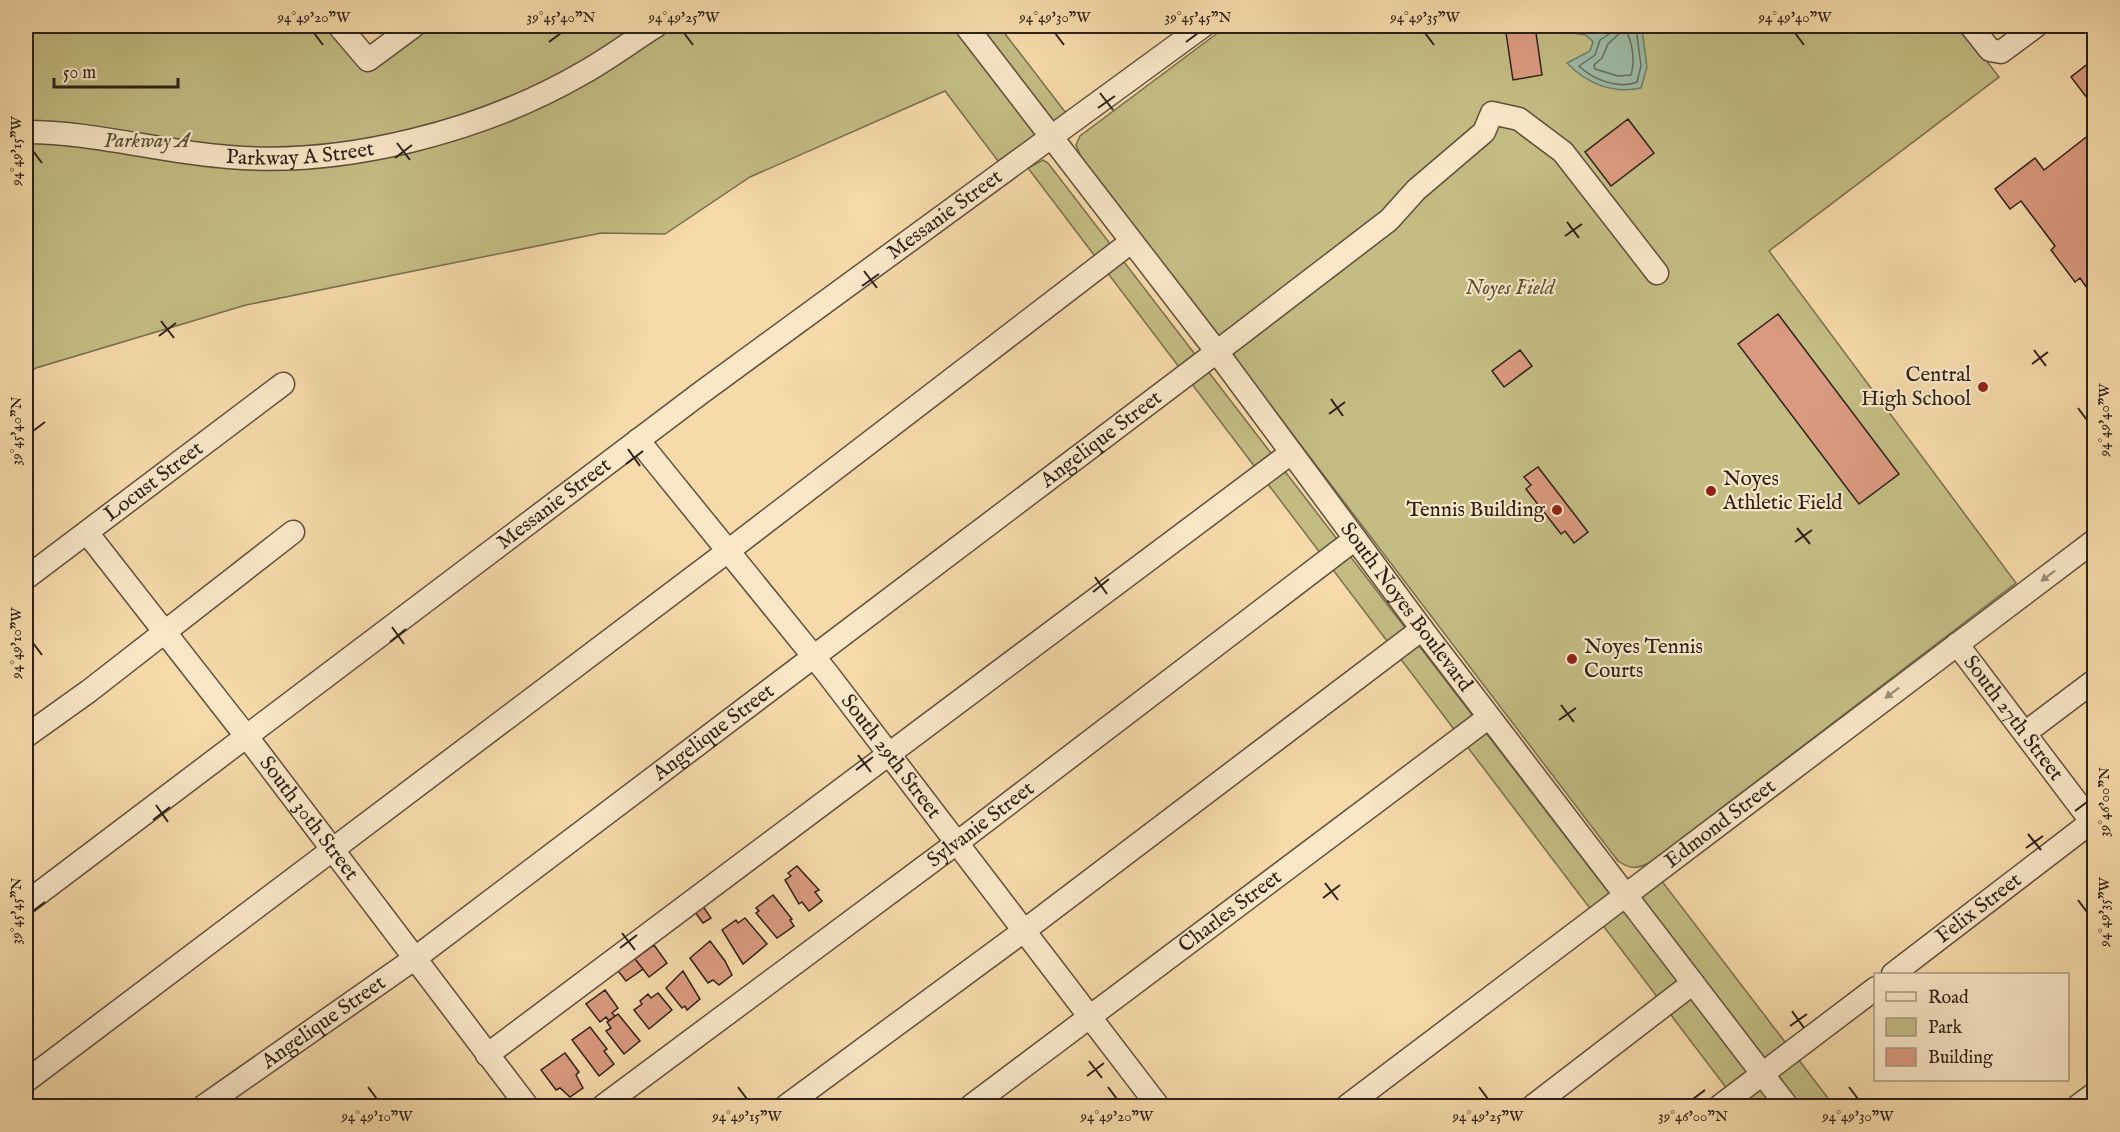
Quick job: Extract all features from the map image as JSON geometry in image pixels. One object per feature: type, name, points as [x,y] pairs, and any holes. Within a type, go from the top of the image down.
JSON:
[{"type":"street","points":[[339,26],[368,60],[414,26]]},
{"type":"street","name":"Parkway A Street","points":[[26,132],[106,138],[171,151],[231,158],[328,157],[386,147],[438,134],[501,111],[583,74],[656,26]]},
{"type":"street","name":"South Noyes Boulevard","points":[[966,26],[1217,352],[1422,629],[1787,1107]]},
{"type":"street","name":"Messanie Street","points":[[26,903],[638,440],[1203,26]]},
{"type":"street","points":[[1971,26],[1990,51],[2001,52],[2036,26]]},
{"type":"street","name":"Angelique Street","points":[[204,1107],[414,959],[1389,220],[1416,190],[1484,132],[1492,113],[1519,119],[1563,152],[1657,273]]},
{"type":"street","points":[[26,1081],[728,551],[1131,242]]},
{"type":"street","name":"Locust Street","points":[[26,578],[88,534],[283,384]]},
{"type":"street","name":"South 29th Street","points":[[638,440],[813,656],[957,841],[1158,1107]]},
{"type":"street","points":[[487,1055],[1291,453]]},
{"type":"street","points":[[26,736],[89,691],[293,532]]},
{"type":"street","name":"South 30th Street","points":[[88,534],[165,631],[527,1107]]},
{"type":"street","name":"Sylvanie Street","points":[[603,1107],[1355,539]]},
{"type":"street","name":"Edmond Street","points":[[1347,1107],[2094,541]]},
{"type":"street","points":[[786,1107],[1025,930],[1422,629]]},
{"type":"street","name":"South 27th Street","points":[[1957,645],[2094,822]]},
{"type":"street","points":[[2025,733],[2094,681]]},
{"type":"street","name":"Charles Street","points":[[971,1107],[1489,717]]},
{"type":"street","name":"Felix Street","points":[[1896,973],[2094,822]]},
{"type":"street","points":[[1533,1107],[1693,983]]},
{"type":"street","points":[[1720,1107],[1874,989]]},
{"type":"street","points":[[2078,1107],[2094,1094]]},
{"type":"green space","name":"Parkway A","points":[[26,26],[327,26],[350,55],[419,26],[999,26],[1066,113],[998,161],[945,91],[750,177],[665,234],[601,233],[246,305],[36,368],[26,375]]},
{"type":"green space","name":"Noyes Field","points":[[1227,26],[1960,26],[1999,77],[1769,251],[2016,583],[1651,862],[1634,867],[1618,861],[1081,157],[1076,145],[1080,136]]},
{"type":"green space","points":[[1043,160],[1048,163],[1622,910],[1661,880],[1834,1106],[1740,1106],[1028,168]]},
{"type":"water","points":[[1620,25],[1633,26],[1642,30],[1647,67],[1641,88],[1620,90],[1601,86],[1583,77],[1567,63],[1590,51],[1593,42],[1586,35],[1559,31],[1559,26],[1587,26],[1591,33]]},
{"type":"building","points":[[1505,26],[1535,26],[1542,75],[1513,80]]},
{"type":"building","points":[[2094,59],[2094,107],[2071,77]]},
{"type":"building","points":[[1628,119],[1654,153],[1611,186],[1585,152]]},
{"type":"building","points":[[2094,131],[2094,298],[2080,278],[2075,282],[2051,250],[2055,246],[2021,201],[2010,209],[1995,189],[2035,158],[2044,170]]},
{"type":"building","points":[[1778,314],[1899,474],[1859,504],[1738,344]]},
{"type":"building","points":[[1520,350],[1532,366],[1504,387],[1492,371]]},
{"type":"building","name":"Tennis Building","points":[[1538,467],[1588,532],[1574,543],[1565,531],[1561,534],[1526,489],[1531,485],[1524,477]]},
{"type":"building","points":[[797,866],[819,890],[815,892],[822,901],[809,911],[802,902],[799,904],[785,880],[791,876],[788,873]]},
{"type":"building","points":[[773,895],[792,919],[790,920],[794,926],[777,938],[756,913],[759,911],[756,908]]},
{"type":"building","points":[[700,902],[711,918],[703,923],[692,908]]},
{"type":"building","points":[[745,918],[767,944],[743,964],[722,930],[736,920],[738,923]]},
{"type":"building","points":[[710,941],[732,975],[719,985],[713,980],[708,983],[690,958]]},
{"type":"building","points":[[654,945],[667,963],[649,977],[635,959]]},
{"type":"building","points":[[632,955],[643,969],[626,981],[615,967]]},
{"type":"building","points":[[683,971],[700,999],[687,1010],[685,1006],[682,1008],[666,988]]},
{"type":"building","points":[[605,990],[618,1008],[612,1013],[615,1016],[609,1021],[606,1017],[600,1022],[586,1004]]},
{"type":"building","points":[[658,993],[672,1010],[649,1029],[634,1010],[642,1004],[640,1001],[648,994],[651,998]]},
{"type":"building","points":[[618,1014],[640,1041],[624,1054],[606,1031],[611,1028],[607,1022]]},
{"type":"building","points":[[590,1027],[607,1049],[604,1051],[614,1064],[599,1076],[572,1040]]},
{"type":"building","points":[[565,1053],[579,1072],[576,1075],[583,1088],[570,1097],[560,1088],[556,1090],[541,1070]]},
{"type":"place","name":"Central High School","points":[[1983,387]]},
{"type":"place","name":"Noyes Athletic Field","points":[[1711,491]]},
{"type":"place","name":"Tennis Building","points":[[1557,510]]},
{"type":"place","name":"Noyes Tennis Courts","points":[[1572,659]]}]
